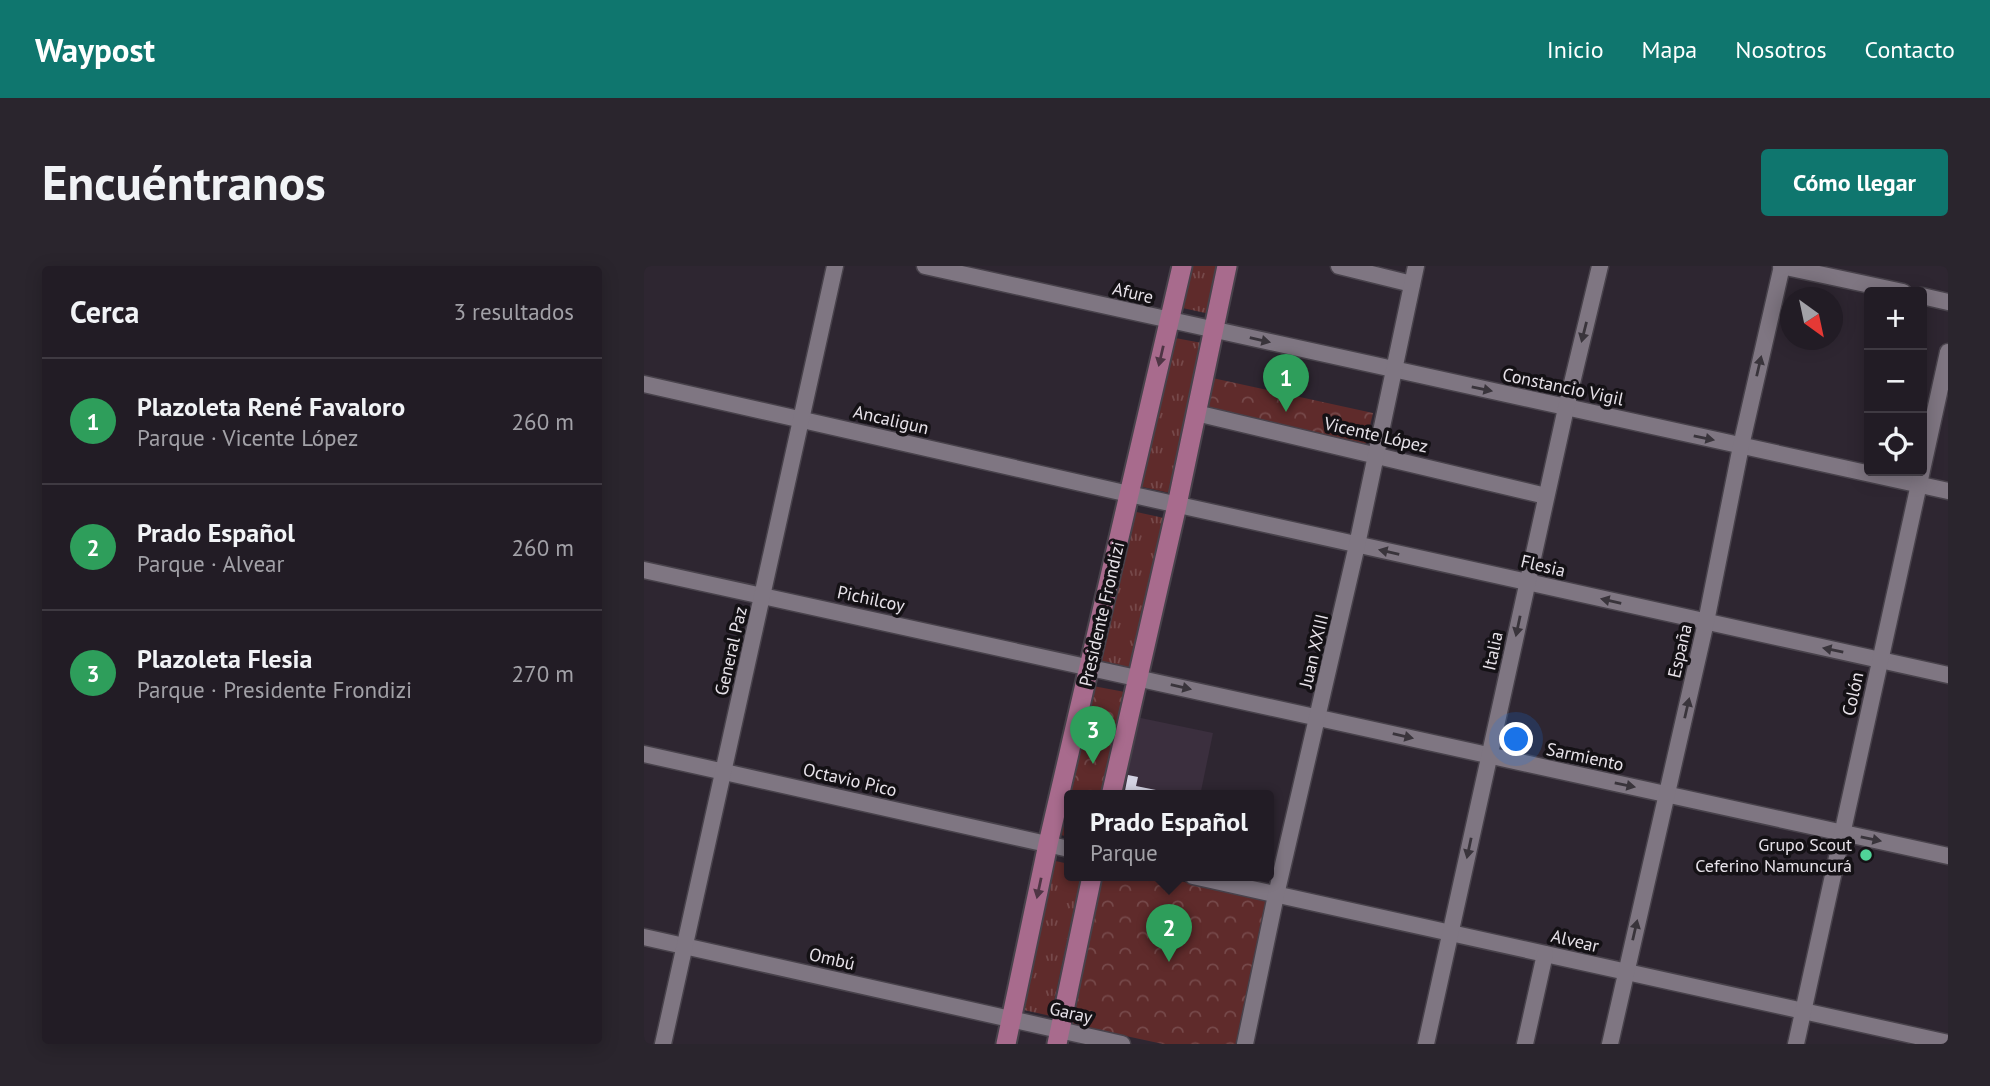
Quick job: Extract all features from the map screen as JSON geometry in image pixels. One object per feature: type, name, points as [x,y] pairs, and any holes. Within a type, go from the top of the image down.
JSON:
[{"type":"main road","name":"Presidente Frondizi","points":[[1006,1044],[1048,844],[1182,266]]},
{"type":"main road","points":[[1112,790],[1177,505],[1227,266]]},
{"type":"main road","points":[[1058,1037],[1091,881]]},
{"type":"street","name":"General Paz","points":[[663,1044],[835,266]]},
{"type":"street","name":"Afure","points":[[925,266],[1169,321]]},
{"type":"street","points":[[1339,266],[1412,284]]},
{"type":"street","name":"Juan XXIII","points":[[1245,1044],[1276,895],[1357,545],[1392,369],[1416,266]]},
{"type":"street","name":"Italia","points":[[1426,1044],[1546,496],[1600,266]]},
{"type":"street","points":[[1781,266],[1880,287]]},
{"type":"street","name":"España","points":[[1610,1044],[1706,622],[1781,266]]},
{"type":"street","points":[[1927,297],[1948,302]]},
{"type":"street","name":"Constancio Vigil","points":[[1169,321],[1948,491]]},
{"type":"street","name":"Colón","points":[[1796,1044],[1948,352]]},
{"type":"street","name":"Ancaligun","points":[[644,384],[1129,494]]},
{"type":"street","name":"Vicente López","points":[[1196,413],[1546,496]]},
{"type":"street","name":"Flesia","points":[[1129,494],[1948,675]]},
{"type":"street","name":"Pichilcoy","points":[[644,570],[1090,667]]},
{"type":"street","name":"Sarmiento","points":[[1090,667],[1948,856]]},
{"type":"street","name":"Octavio Pico","points":[[644,754],[1048,844]]},
{"type":"street","points":[[1048,844],[1064,848]]},
{"type":"street","name":"Alvear","points":[[1215,881],[1948,1043]]},
{"type":"street","name":"Ombú","points":[[644,937],[1011,1019]]},
{"type":"street","points":[[1525,1044],[1545,954]]},
{"type":"street","name":"Garay","points":[[1011,1019],[1058,1037],[1122,1044]]},
{"type":"shaded area","points":[[1136,717],[1213,733],[1201,790],[1118,790]]},
{"type":"green space","points":[[1187,266],[1220,266],[1210,314],[1178,307]]},
{"type":"green space","points":[[1170,337],[1202,343],[1170,493],[1138,486]]},
{"type":"green space","points":[[1208,377],[1373,413],[1365,447],[1200,410]]},
{"type":"green space","points":[[1132,511],[1164,518],[1132,668],[1100,661]]},
{"type":"green space","points":[[1093,686],[1125,692],[1103,790],[1070,790]]},
{"type":"green space","points":[[1051,860],[1064,863],[1064,881],[1080,881],[1051,1016],[1019,1009]]},
{"type":"green space","points":[[1101,881],[1179,881],[1268,900],[1236,1044],[1163,1044],[1070,1024]]},
{"type":"building","points":[[1128,775],[1138,777],[1136,786],[1156,790],[1125,790]]},
{"type":"place","name":"Plazoleta René Favaloro","points":[[1286,412]]},
{"type":"place","name":"Plazoleta Flesia","points":[[1093,764]]},
{"type":"place","name":"Grupo Scout Ceferino Namuncurá","points":[[1866,855]]},
{"type":"place","name":"Prado Español","points":[[1169,962]]}]
